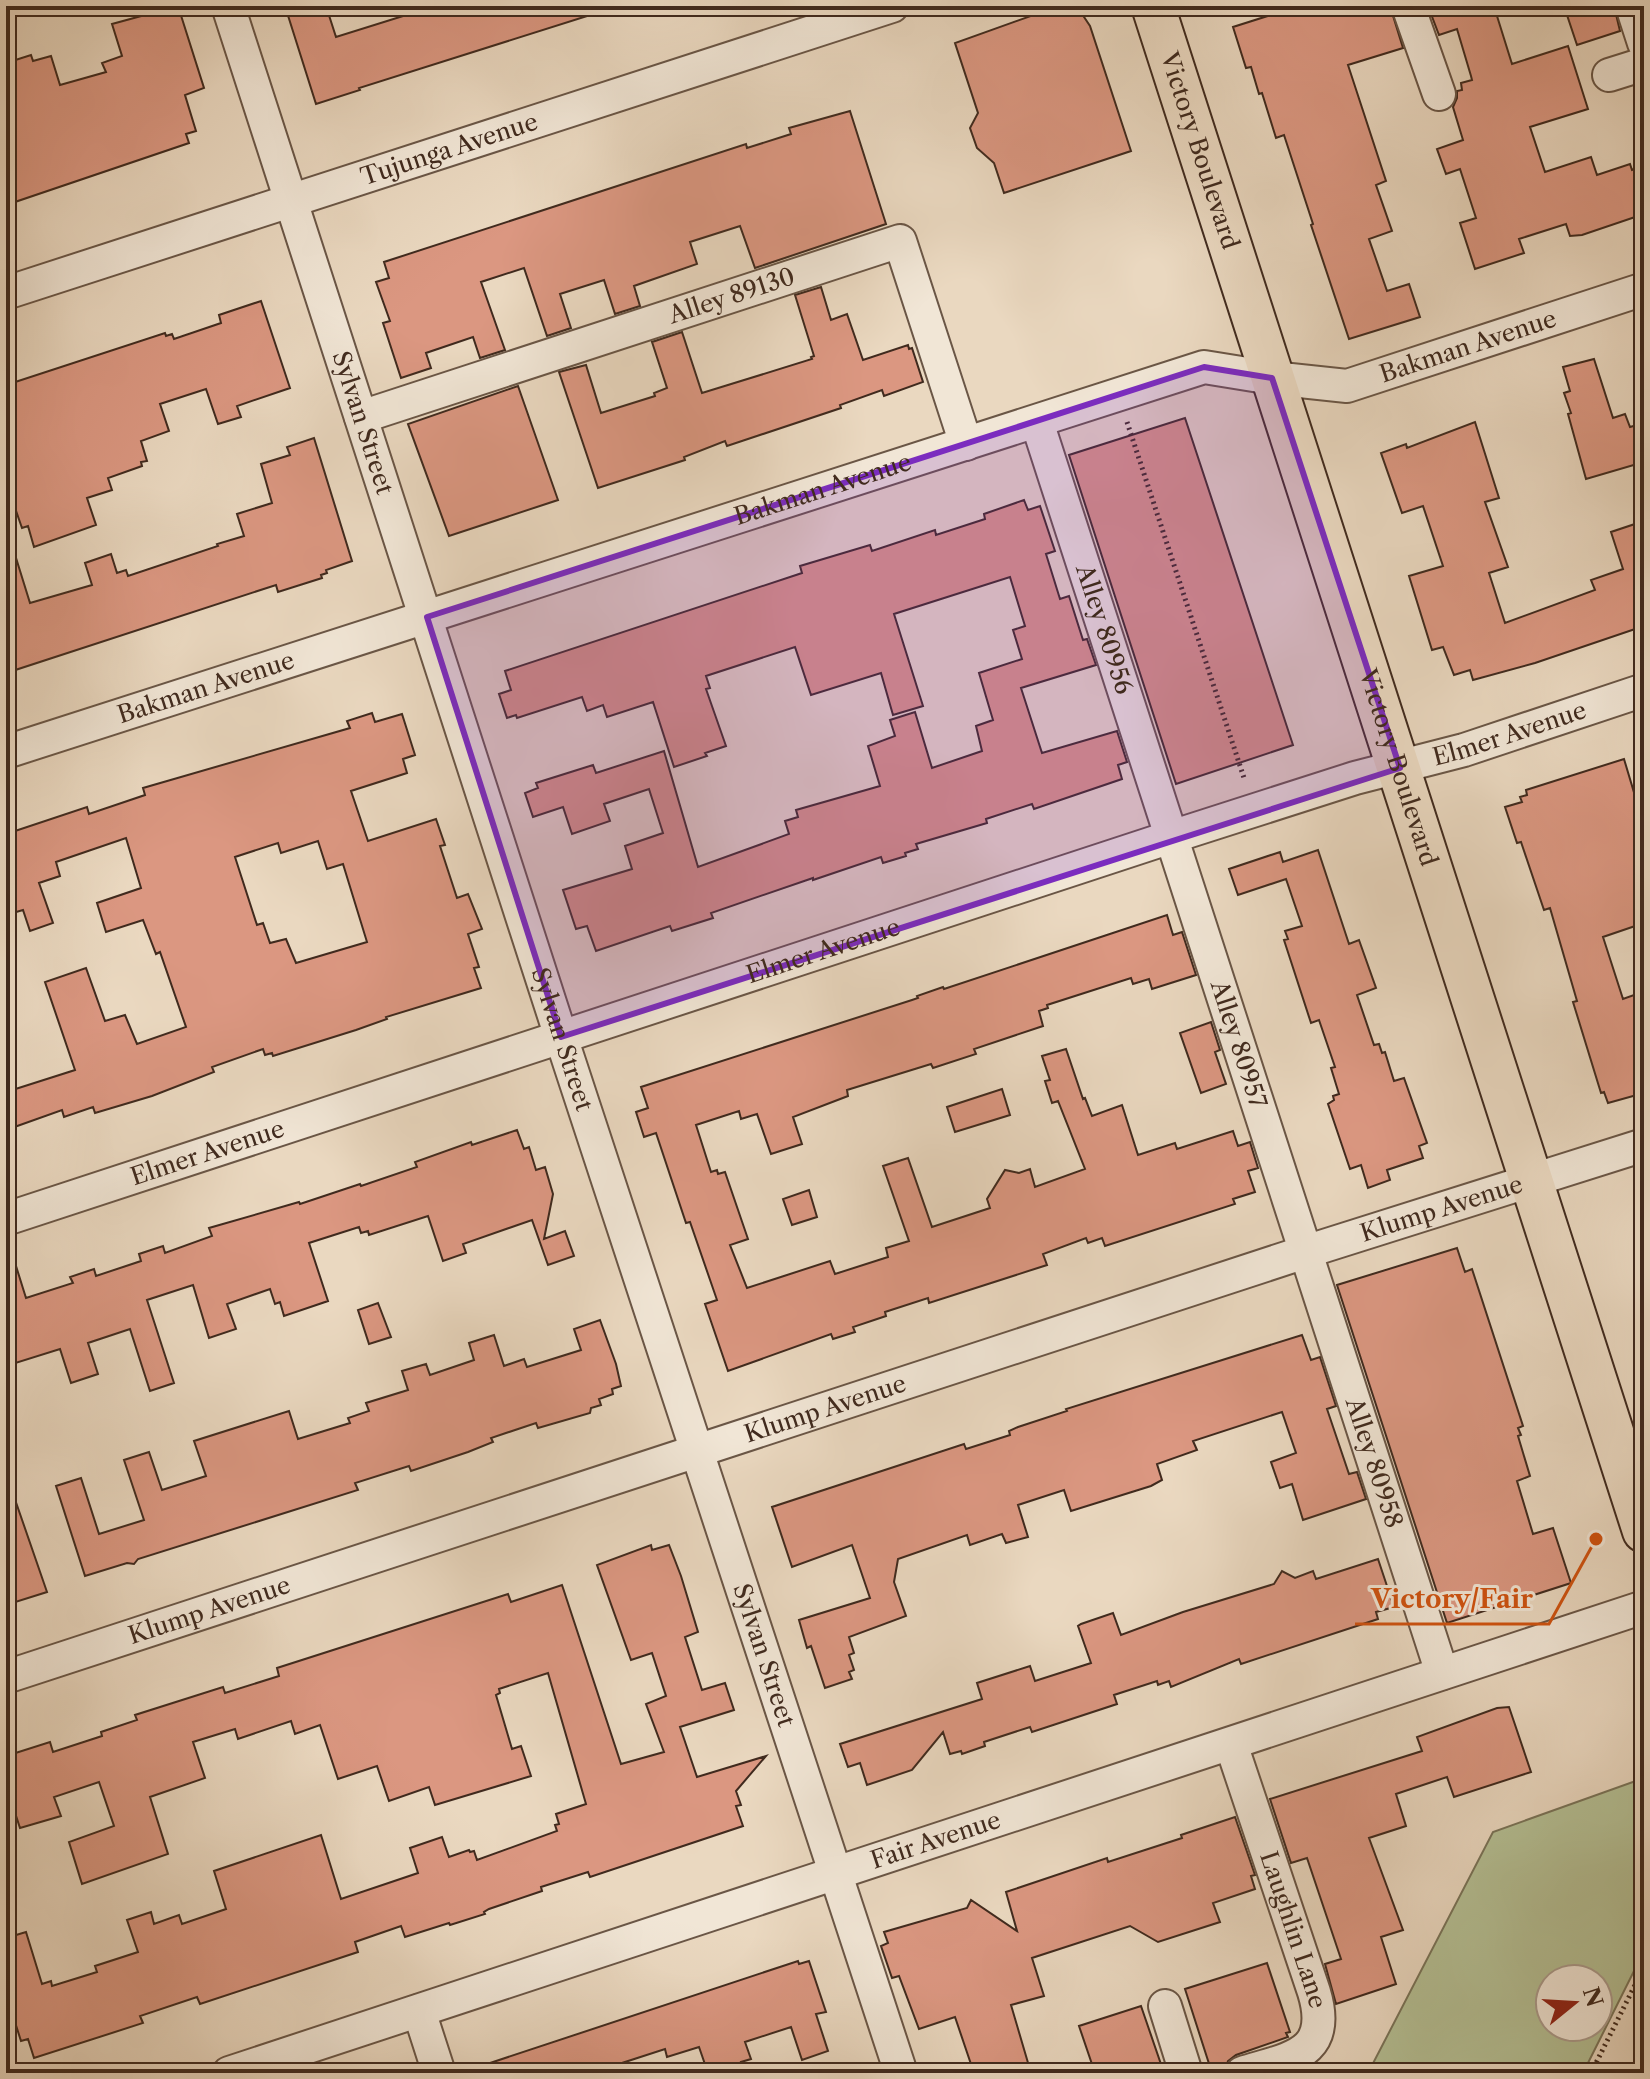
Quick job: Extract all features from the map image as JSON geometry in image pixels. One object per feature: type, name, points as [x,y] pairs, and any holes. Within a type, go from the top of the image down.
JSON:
[{"type":"main road","name":"Victory Boulevard","points":[[1153,6],[1644,1531]]},
{"type":"street","name":"Sylvan Street","points":[[228,6],[561,1037],[901,2073]]},
{"type":"street","points":[[1408,6],[1439,94]]},
{"type":"street","points":[[1632,6],[1644,43]]},
{"type":"street","name":"Tujunga Avenue","points":[[6,293],[881,8]]},
{"type":"street","points":[[1609,75],[1644,64]]},
{"type":"street","name":"Alley 89130","points":[[361,417],[900,241],[966,444]]},
{"type":"street","name":"Bakman Avenue","points":[[6,752],[1204,367],[1347,386],[1644,289]]},
{"type":"street","name":"Alley 80956","points":[[1037,422],[1171,837]]},
{"type":"street","name":"Elmer Avenue","points":[[6,1219],[1171,837],[1355,778],[1464,750],[1644,690]]},
{"type":"street","name":"Alley 80957","points":[[1171,837],[1305,1252]]},
{"type":"street","name":"Klump Avenue","points":[[6,1677],[1305,1252],[1644,1145]]},
{"type":"street","name":"Alley 80958","points":[[1305,1252],[1442,1673]]},
{"type":"street","name":"Fair Avenue","points":[[229,2073],[1644,1607]]},
{"type":"street","name":"Laughlin Lane","points":[[1231,1744],[1314,1992],[1320,2024],[1315,2039],[1304,2051],[1242,2073]]},
{"type":"street","points":[[1165,2006],[1186,2073]]},
{"type":"street","points":[[419,2011],[439,2073]]},
{"type":"path","points":[[1117,395],[1255,810]]},
{"type":"path","points":[[1591,2073],[1644,1967]]},
{"type":"highlighted area","points":[[1204,367],[1272,378],[1400,768],[561,1037],[427,617]]},
{"type":"green space","points":[[1644,1778],[1644,1951],[1614,2011],[1614,1963],[1534,1963],[1534,2043],[1598,2043],[1583,2073],[1368,2073],[1493,1832]]},
{"type":"building","points":[[178,6],[204,88],[185,95],[196,131],[186,134],[189,143],[6,205],[6,63],[31,55],[33,61],[51,56],[60,85],[106,72],[102,63],[122,56],[112,24]]},
{"type":"building","points":[[285,6],[326,6],[336,37],[435,6],[603,6],[603,11],[316,104]]},
{"type":"building","points":[[1299,6],[1390,6],[1403,48],[1348,65],[1386,181],[1376,185],[1392,231],[1369,239],[1387,291],[1409,284],[1420,317],[1349,339],[1284,135],[1276,138],[1262,93],[1259,94],[1251,67],[1246,68],[1233,27]]},
{"type":"building","points":[[1428,6],[1514,6],[1515,11],[1497,16],[1512,64],[1568,46],[1588,109],[1530,127],[1545,172],[1591,157],[1597,175],[1630,164],[1632,170],[1644,166],[1644,214],[1582,235],[1570,236],[1566,224],[1519,239],[1524,253],[1475,269],[1460,223],[1476,218],[1460,169],[1446,174],[1437,149],[1463,140],[1453,107],[1457,91],[1462,90],[1461,83],[1472,80],[1457,29],[1439,35]]},
{"type":"building","points":[[1564,6],[1614,6],[1620,31],[1577,45]]},
{"type":"building","points":[[1056,7],[1074,9],[1090,26],[1131,151],[1004,193],[994,163],[977,148],[970,128],[978,113],[955,43]]},
{"type":"building","points":[[850,111],[886,224],[755,268],[740,226],[690,242],[697,264],[634,286],[640,306],[615,314],[604,280],[560,294],[571,328],[547,336],[524,268],[481,282],[505,350],[480,358],[473,337],[426,353],[431,368],[401,378],[383,323],[390,321],[376,282],[389,278],[384,262],[746,144],[747,148],[791,134],[789,128]]},
{"type":"building","points":[[821,287],[831,320],[847,314],[863,360],[908,345],[909,349],[912,348],[923,382],[884,396],[882,390],[840,405],[841,408],[727,446],[725,441],[684,457],[685,460],[598,488],[559,372],[586,365],[601,413],[655,396],[654,393],[667,388],[652,342],[682,332],[702,393],[812,359],[814,356],[795,295]]},
{"type":"building","points":[[261,301],[290,388],[237,406],[241,417],[218,424],[206,389],[160,404],[169,431],[141,441],[147,461],[141,462],[142,466],[108,478],[112,490],[87,498],[96,525],[34,547],[28,526],[22,528],[6,482],[6,385],[165,333],[166,336],[172,334],[174,339],[221,323],[219,315]]},
{"type":"building","points":[[1594,359],[1613,418],[1625,414],[1630,427],[1644,423],[1644,462],[1586,479],[1568,414],[1571,413],[1564,393],[1570,391],[1563,367]]},
{"type":"building","points":[[518,386],[558,500],[449,536],[408,424]]},
{"type":"building","points":[[1185,418],[1293,745],[1176,784],[1069,455]]},
{"type":"building","points":[[1475,422],[1499,498],[1485,502],[1508,567],[1489,573],[1505,623],[1595,590],[1591,580],[1623,569],[1611,532],[1644,521],[1644,626],[1535,663],[1473,680],[1470,670],[1454,675],[1443,647],[1432,650],[1409,576],[1443,566],[1423,506],[1402,513],[1381,453],[1406,444],[1407,448]]},
{"type":"building","points":[[314,438],[352,561],[326,570],[322,578],[278,592],[276,585],[6,673],[6,545],[12,545],[30,603],[92,585],[85,563],[111,554],[117,573],[126,570],[128,576],[218,546],[244,536],[237,514],[272,503],[261,464],[290,455],[287,447]]},
{"type":"building","points":[[1024,500],[1028,510],[1040,506],[1055,551],[1046,554],[1060,599],[1069,596],[1083,640],[1087,639],[1096,665],[1021,688],[1042,753],[1117,731],[1127,762],[1118,765],[1122,779],[1034,809],[1032,804],[986,819],[987,823],[916,844],[918,849],[905,853],[906,856],[883,863],[881,857],[711,913],[713,918],[672,931],[670,926],[596,951],[587,926],[576,929],[563,890],[632,869],[625,846],[663,833],[649,789],[604,804],[610,821],[572,834],[563,807],[533,817],[525,793],[538,788],[536,783],[593,765],[596,773],[664,751],[698,867],[789,834],[785,821],[798,817],[796,810],[880,786],[868,746],[895,736],[890,720],[915,712],[932,768],[982,751],[976,726],[993,720],[979,673],[1022,659],[1013,630],[1025,626],[1010,577],[894,614],[923,706],[893,715],[881,673],[811,695],[795,647],[706,676],[710,688],[706,689],[726,746],[674,767],[653,702],[607,717],[603,705],[587,711],[582,697],[517,718],[516,715],[507,718],[499,694],[511,690],[505,671],[802,573],[800,566],[870,545],[872,551],[935,530],[936,535],[985,519],[984,514]]},
{"type":"building","points":[[372,713],[375,722],[402,714],[415,755],[403,759],[407,773],[351,791],[368,841],[436,819],[445,845],[440,846],[457,898],[468,894],[482,929],[468,934],[479,967],[474,968],[481,988],[273,1056],[272,1053],[265,1055],[263,1049],[212,1067],[214,1072],[152,1096],[95,1113],[93,1107],[64,1117],[62,1110],[6,1130],[6,1092],[75,1070],[45,982],[86,968],[105,1021],[125,1015],[137,1044],[186,1027],[160,952],[156,954],[143,920],[106,932],[97,903],[141,888],[126,838],[56,862],[60,876],[39,883],[53,923],[30,931],[23,910],[6,915],[6,834],[87,807],[89,814],[145,795],[143,788],[350,728],[347,721]],"holes":[[[318,841],[327,869],[343,864],[367,942],[296,963],[286,939],[270,943],[263,923],[257,925],[235,857],[278,843],[281,853]]]},
{"type":"building","points":[[1624,759],[1644,826],[1644,923],[1603,937],[1623,999],[1634,995],[1644,1024],[1644,1093],[1608,1103],[1604,1092],[1601,1093],[1573,1002],[1577,1001],[1550,908],[1544,910],[1521,842],[1517,843],[1505,807],[1522,802],[1520,797],[1527,795],[1526,790]]},
{"type":"building","points":[[1318,850],[1349,944],[1359,940],[1376,988],[1357,995],[1374,1045],[1379,1044],[1382,1053],[1385,1052],[1394,1081],[1404,1078],[1427,1143],[1419,1146],[1423,1158],[1387,1170],[1390,1180],[1368,1188],[1361,1165],[1350,1169],[1328,1104],[1334,1100],[1333,1096],[1339,1094],[1331,1068],[1335,1067],[1319,1020],[1311,1023],[1284,940],[1288,939],[1285,931],[1302,926],[1286,879],[1238,895],[1229,869],[1280,852],[1283,862]]},
{"type":"building","points":[[1167,915],[1173,935],[1182,932],[1196,975],[1152,989],[1149,979],[1133,984],[1131,978],[1047,1005],[1048,1008],[1039,1011],[1043,1026],[974,1049],[976,1054],[933,1068],[931,1064],[847,1090],[848,1096],[793,1117],[802,1144],[771,1154],[757,1114],[741,1119],[739,1111],[696,1125],[711,1172],[725,1172],[748,1239],[730,1245],[747,1288],[830,1261],[835,1274],[888,1257],[886,1248],[909,1241],[883,1166],[908,1158],[932,1227],[990,1208],[987,1199],[1005,1170],[1019,1173],[1030,1169],[1035,1187],[1085,1169],[1058,1101],[1052,1103],[1045,1081],[1050,1080],[1042,1056],[1066,1049],[1092,1116],[1122,1105],[1138,1155],[1175,1143],[1177,1149],[1233,1131],[1238,1146],[1250,1142],[1258,1168],[1248,1171],[1255,1192],[1233,1199],[1235,1204],[1105,1246],[1102,1238],[1088,1243],[1086,1238],[1043,1254],[1047,1265],[929,1303],[928,1298],[885,1312],[886,1316],[853,1327],[855,1332],[833,1339],[831,1334],[728,1371],[705,1304],[717,1300],[690,1222],[686,1223],[656,1133],[644,1137],[636,1112],[648,1108],[641,1087]]},
{"type":"building","points":[[1211,1022],[1220,1050],[1215,1052],[1226,1084],[1201,1093],[1180,1033]]},
{"type":"building","points":[[1002,1089],[1010,1115],[955,1132],[947,1107]]},
{"type":"building","points":[[517,1130],[524,1149],[529,1147],[536,1170],[545,1167],[553,1194],[544,1239],[565,1231],[574,1256],[548,1265],[532,1220],[463,1244],[466,1253],[443,1261],[428,1216],[369,1235],[368,1231],[361,1233],[359,1227],[309,1243],[328,1301],[284,1316],[280,1302],[275,1304],[270,1289],[227,1304],[236,1329],[209,1338],[193,1285],[147,1300],[174,1383],[150,1391],[130,1329],[88,1343],[98,1374],[71,1383],[60,1349],[6,1366],[6,1251],[11,1250],[26,1298],[73,1283],[70,1277],[94,1269],[96,1276],[141,1261],[139,1254],[163,1246],[165,1253],[212,1236],[209,1228],[361,1186],[417,1167],[415,1162]]},
{"type":"building","points":[[809,1190],[817,1217],[792,1225],[783,1199]]},
{"type":"building","points":[[1457,1248],[1465,1272],[1472,1269],[1523,1426],[1518,1428],[1521,1435],[1518,1436],[1530,1476],[1517,1481],[1533,1534],[1553,1528],[1571,1583],[1447,1623],[1337,1285]]},
{"type":"building","points":[[378,1303],[391,1337],[369,1344],[358,1310]]},
{"type":"building","points":[[600,1320],[621,1386],[612,1389],[613,1394],[599,1399],[601,1405],[591,1408],[590,1413],[538,1428],[536,1423],[491,1438],[493,1442],[468,1452],[411,1471],[409,1466],[355,1483],[358,1490],[138,1559],[134,1564],[127,1563],[85,1576],[56,1486],[81,1478],[99,1534],[144,1520],[124,1460],[149,1452],[162,1490],[206,1476],[194,1441],[289,1411],[298,1439],[350,1423],[348,1418],[369,1411],[366,1403],[408,1390],[402,1371],[426,1364],[430,1375],[474,1360],[469,1343],[494,1335],[504,1366],[524,1359],[527,1367],[581,1350],[574,1329]]},
{"type":"building","points":[[1302,1335],[1311,1360],[1320,1357],[1336,1406],[1327,1409],[1349,1474],[1357,1472],[1366,1499],[1303,1520],[1292,1484],[1280,1488],[1271,1462],[1296,1453],[1282,1412],[1193,1441],[1197,1450],[1157,1464],[1162,1480],[1151,1486],[1071,1511],[1064,1490],[1018,1505],[1028,1537],[1006,1543],[1002,1534],[970,1545],[967,1535],[898,1559],[894,1582],[906,1616],[849,1637],[854,1653],[849,1655],[854,1670],[849,1672],[852,1679],[825,1688],[811,1646],[807,1648],[799,1620],[870,1598],[852,1545],[792,1567],[772,1507],[964,1444],[966,1449],[1010,1435],[1009,1431],[1066,1409]]},
{"type":"building","points":[[10,1485],[47,1592],[6,1605],[6,1486]]},
{"type":"building","points":[[651,1545],[652,1550],[669,1545],[681,1576],[698,1632],[685,1637],[702,1690],[725,1683],[734,1710],[680,1727],[697,1777],[766,1756],[736,1791],[741,1805],[736,1806],[743,1826],[590,1877],[588,1872],[541,1887],[542,1891],[450,1925],[405,1937],[401,1926],[355,1942],[358,1952],[200,2004],[197,1997],[140,2016],[143,2023],[34,2058],[28,2039],[21,2041],[6,1994],[6,1938],[26,1932],[42,1984],[51,1981],[52,1986],[97,1972],[95,1966],[138,1952],[127,1920],[151,1912],[154,1924],[179,1915],[182,1924],[226,1909],[214,1871],[321,1835],[341,1899],[418,1873],[410,1848],[442,1837],[449,1857],[469,1850],[474,1851],[477,1860],[557,1831],[555,1825],[559,1824],[556,1814],[586,1804],[548,1673],[499,1689],[500,1693],[496,1695],[512,1749],[521,1746],[531,1776],[435,1805],[429,1787],[389,1801],[377,1766],[338,1779],[320,1725],[295,1734],[291,1721],[238,1739],[235,1729],[193,1742],[205,1778],[150,1797],[168,1854],[82,1884],[69,1842],[114,1826],[99,1782],[54,1797],[61,1816],[20,1828],[6,1785],[6,1756],[50,1742],[53,1752],[102,1736],[101,1732],[137,1720],[135,1715],[223,1687],[225,1693],[279,1676],[277,1668],[508,1594],[511,1602],[562,1585],[621,1764],[664,1752],[646,1704],[666,1696],[652,1653],[631,1660],[597,1565]]},
{"type":"building","points":[[1378,1559],[1394,1607],[1376,1612],[1378,1619],[1241,1664],[1239,1659],[1171,1687],[1169,1681],[1158,1685],[1157,1681],[1114,1695],[1117,1704],[1032,1732],[1030,1727],[984,1742],[985,1746],[962,1754],[961,1751],[950,1754],[943,1732],[912,1770],[867,1785],[860,1763],[848,1767],[840,1744],[982,1699],[977,1683],[1030,1666],[1035,1681],[1091,1663],[1078,1626],[1081,1624],[1113,1613],[1121,1635],[1274,1584],[1282,1571],[1295,1578],[1313,1571],[1316,1579]]},
{"type":"building","points":[[1509,1707],[1531,1772],[1454,1797],[1447,1777],[1396,1794],[1406,1826],[1369,1838],[1403,1930],[1381,1937],[1396,1984],[1336,2004],[1325,1964],[1341,1959],[1307,1858],[1291,1863],[1270,1799],[1422,1751],[1417,1737],[1497,1708]]},
{"type":"building","points":[[1235,1817],[1255,1875],[1251,1876],[1255,1889],[1213,1903],[1220,1922],[1158,1942],[1130,1926],[1032,1958],[1044,1996],[1011,2005],[1031,2073],[974,2073],[955,2017],[919,2029],[899,1976],[892,1978],[881,1946],[888,1943],[884,1932],[967,1908],[971,1900],[1017,1931],[1006,1892],[1107,1858],[1108,1862],[1182,1838],[1181,1835]]},
{"type":"building","points":[[798,1961],[799,1964],[809,1961],[826,2012],[816,2014],[828,2051],[802,2060],[791,2027],[745,2042],[751,2059],[741,2062],[745,2073],[708,2073],[699,2047],[667,2057],[665,2049],[622,2063],[625,2073],[475,2073],[475,2068]]},
{"type":"building","points":[[1267,1963],[1290,2032],[1286,2033],[1288,2037],[1236,2055],[1228,2061],[1224,2073],[1212,2073],[1185,1989]]},
{"type":"building","points":[[1141,2006],[1164,2073],[1095,2073],[1079,2026]]},
{"type":"place","name":"Victory/Fair","points":[[1596,1539]]}]
